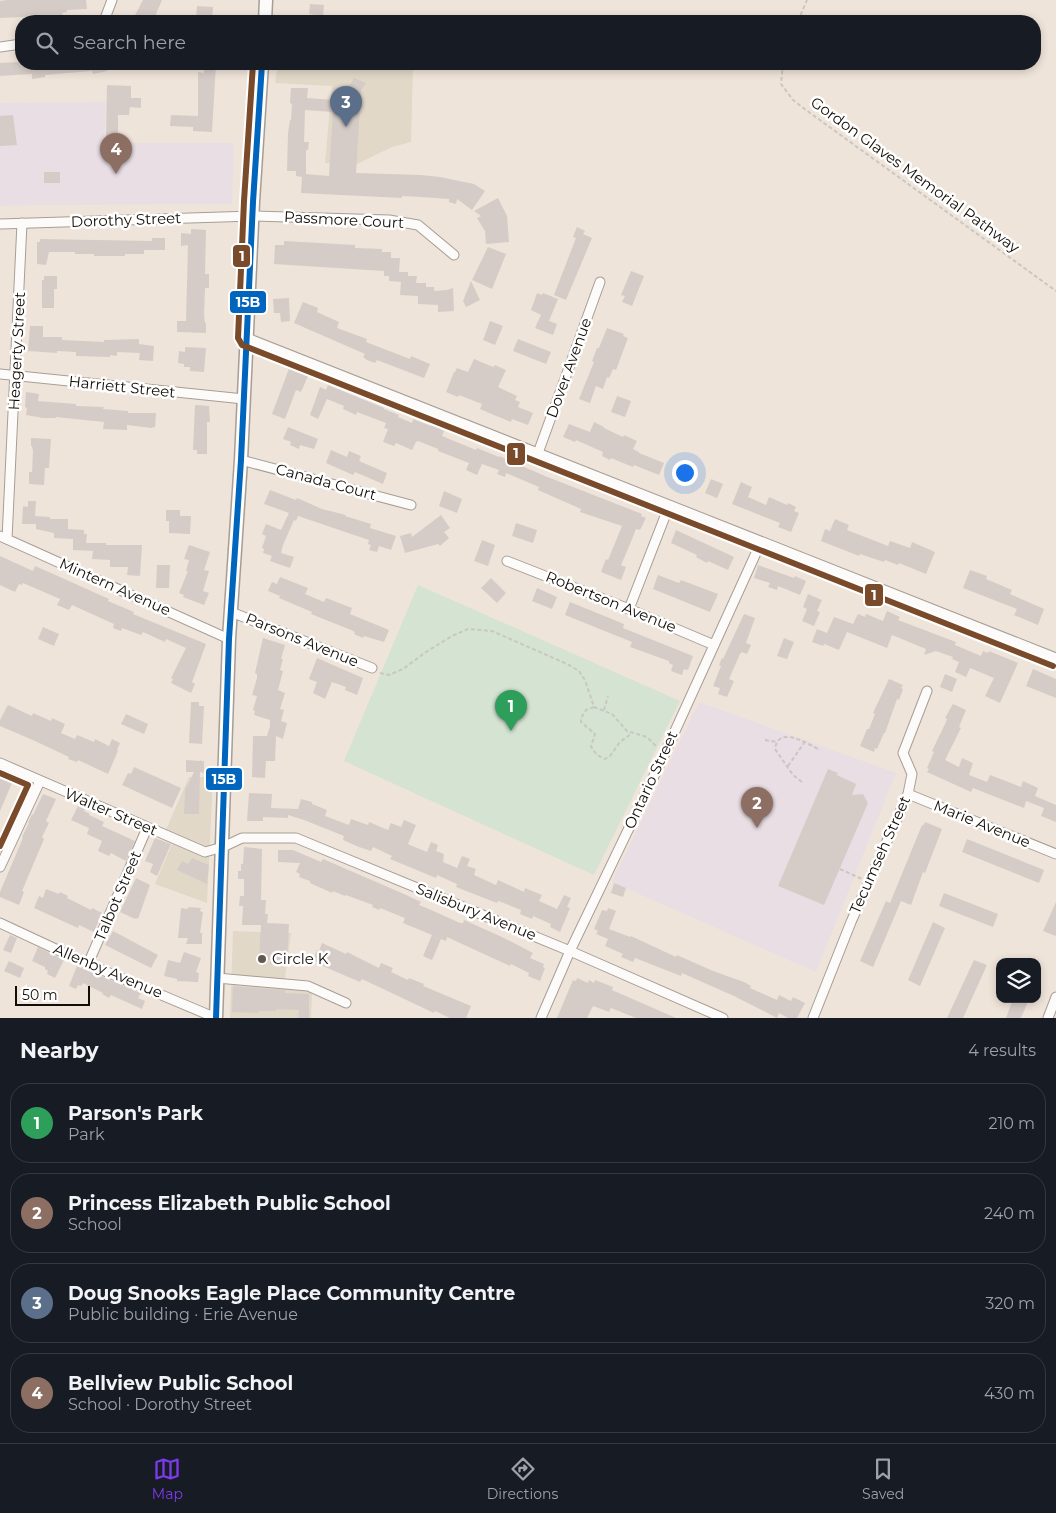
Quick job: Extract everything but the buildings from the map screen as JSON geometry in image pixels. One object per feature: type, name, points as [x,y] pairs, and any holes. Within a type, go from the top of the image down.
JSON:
[{"type":"main road","points":[[265,15],[266,0]]},
{"type":"main road","points":[[216,1018],[229,639],[241,460],[262,70]]},
{"type":"street","points":[[106,15],[112,0]]},
{"type":"street","points":[[0,47],[15,45]]},
{"type":"street","name":"Dorothy Street","points":[[0,224],[253,216]]},
{"type":"street","name":"Passmore Court","points":[[253,216],[389,220],[418,225],[454,255]]},
{"type":"street","name":"Heagerty Street","points":[[3,538],[16,376],[22,223]]},
{"type":"street","name":"Dover Avenue","points":[[538,453],[600,282]]},
{"type":"street","points":[[247,338],[1056,658]]},
{"type":"street","name":"Harriett Street","points":[[0,374],[244,399]]},
{"type":"street","name":"Canada Court","points":[[241,460],[411,504]]},
{"type":"street","points":[[629,609],[669,506]]},
{"type":"street","name":"Mintern Avenue","points":[[3,538],[229,639]]},
{"type":"street","name":"Ontario Street","points":[[541,1018],[570,951],[761,542]]},
{"type":"street","name":"Robertson Avenue","points":[[506,561],[629,609],[714,645]]},
{"type":"street","name":"Parsons Avenue","points":[[231,612],[372,668]]},
{"type":"street","name":"Tecumseh Street","points":[[813,1018],[851,922],[908,794],[912,774],[903,753],[927,691]]},
{"type":"street","name":"Walter Street","points":[[0,763],[205,852],[222,847]]},
{"type":"street","points":[[0,868],[40,781]]},
{"type":"street","name":"Marie Avenue","points":[[908,794],[1056,854]]},
{"type":"street","name":"Talbot Street","points":[[88,964],[147,828]]},
{"type":"street","name":"Salisbury Avenue","points":[[222,847],[242,838],[296,838],[570,951],[723,1018]]},
{"type":"street","name":"Allenby Avenue","points":[[0,924],[88,964],[216,1018]]},
{"type":"street","points":[[217,978],[308,986],[346,1003]]},
{"type":"street","points":[[1051,1016],[1056,998]]},
{"type":"path","points":[[800,15],[806,0]]},
{"type":"path","name":"Gordon Glaves Memorial Pathway","points":[[783,70],[781,84],[794,100],[806,110],[1056,291]]},
{"type":"path","points":[[372,668],[380,673],[389,675],[403,669],[452,636],[468,629],[492,631],[579,671],[585,680],[594,708]]},
{"type":"path","points":[[604,710],[608,696]]},
{"type":"path","points":[[631,734],[620,742],[610,756],[605,759],[593,752],[591,746],[595,734],[584,726],[581,718],[586,710],[594,708],[604,710],[612,714],[619,724],[631,734],[647,737],[652,744],[664,753]]},
{"type":"path","points":[[802,782],[793,775],[775,749],[777,742],[782,737],[790,736],[820,750]]},
{"type":"path","points":[[765,740],[777,742]]},
{"type":"path","points":[[788,766],[804,743]]},
{"type":"path","points":[[840,869],[869,882]]},
{"type":"shaded area","points":[[277,70],[413,70],[411,142],[392,147],[355,165],[325,163],[332,86],[275,83]]},
{"type":"shaded area","points":[[106,102],[104,143],[234,143],[232,204],[0,206],[0,103]]},
{"type":"shaded area","points":[[699,702],[896,773],[816,972],[612,882]]},
{"type":"shaded area","points":[[189,777],[213,777],[207,903],[155,884],[172,844],[162,839]]},
{"type":"shaded area","points":[[233,931],[291,933],[284,985],[312,992],[311,1018],[230,1018]]},
{"type":"green space","points":[[418,585],[680,701],[594,875],[344,761]]},
{"type":"transit line","name":"1","points":[[253,70],[238,338],[242,345],[1053,666]]},
{"type":"transit line","name":"15B","points":[[216,1018],[229,639],[241,460],[253,202],[262,70]]},
{"type":"transit line","name":"1","points":[[0,773],[28,785],[0,846]]},
{"type":"place","name":"Doug Snooks Eagle Place Community Centre","points":[[346,127]]},
{"type":"place","name":"Bellview Public School","points":[[116,174]]},
{"type":"place","name":"Parson's Park","points":[[511,731]]},
{"type":"place","name":"Princess Elizabeth Public School","points":[[757,828]]},
{"type":"place","name":"Circle K","points":[[262,959]]}]
